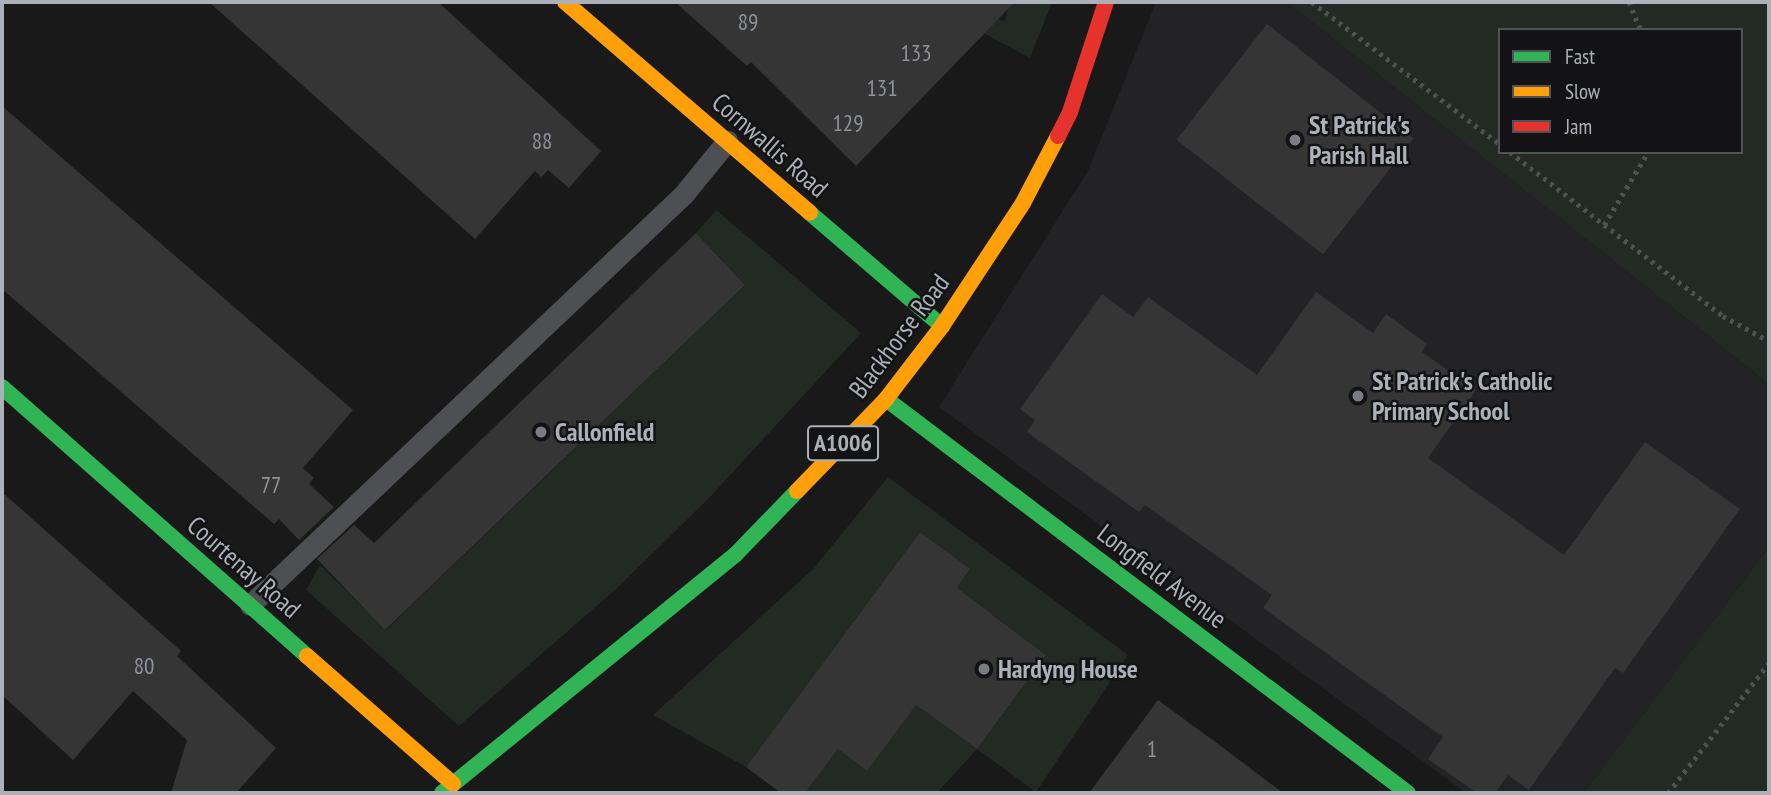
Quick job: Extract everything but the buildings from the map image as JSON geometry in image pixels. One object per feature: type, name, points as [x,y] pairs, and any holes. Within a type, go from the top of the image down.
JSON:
[{"type":"street","name":"Cornwallis Road","points":[[565,2],[942,326]]},
{"type":"street","name":"Blackhorse Road","points":[[447,789],[735,555],[886,399],[942,326],[1023,203],[1070,112],[1106,2]]},
{"type":"street","name":"Courtenay Road","points":[[2,387],[250,605],[447,789]]},
{"type":"street","name":"Longfield Avenue","points":[[886,399],[1408,793]]},
{"type":"lane","points":[[250,605],[682,195],[727,141]]},
{"type":"path","points":[[1312,2],[1498,142]]},
{"type":"path","points":[[1629,2],[1640,28]]},
{"type":"path","points":[[1513,154],[1723,316],[1769,341]]},
{"type":"path","points":[[1604,225],[1647,154]]},
{"type":"path","points":[[1668,793],[1769,663]]},
{"type":"shaded area","points":[[1010,2],[1052,2],[1030,58],[982,32],[988,16],[1005,21]]},
{"type":"shaded area","name":"St Patrick's Catholic Primary School","points":[[1156,2],[1287,2],[1769,384],[1769,547],[1584,793],[1466,793],[939,407],[1088,171]]},
{"type":"shaded area","points":[[1287,2],[1769,2],[1769,384]]},
{"type":"shaded area","points":[[716,210],[861,333],[709,498],[616,589],[459,726],[306,590],[320,565],[386,630],[745,285],[696,233]]},
{"type":"shaded area","points":[[888,477],[1128,655],[1036,792],[977,749],[1046,655],[992,614],[974,637],[928,627],[970,570],[920,532],[746,767],[653,715],[814,568]]},
{"type":"shaded area","points":[[1769,547],[1769,793],[1584,793]]},
{"type":"shaded area","points":[[938,686],[921,709],[977,749],[937,793],[805,793],[838,749],[867,771],[881,752],[852,730]]},
{"type":"traffic: fast","points":[[810,213],[942,326]]},
{"type":"traffic: fast","points":[[2,387],[307,656]]},
{"type":"traffic: fast","points":[[886,399],[1408,793]]},
{"type":"traffic: fast","points":[[442,793],[735,555],[797,491]]},
{"type":"traffic: slow","points":[[565,2],[810,213]]},
{"type":"traffic: slow","points":[[797,491],[886,399],[942,326],[1023,203],[1058,136]]},
{"type":"traffic: slow","points":[[307,656],[453,784]]},
{"type":"traffic: jam","points":[[1058,136],[1070,112],[1106,2]]},
{"type":"place","name":"St Patrick's Parish Hall","points":[[1295,140]]},
{"type":"place","name":"St Patrick's Catholic Primary School","points":[[1358,396]]},
{"type":"place","name":"Callonfield","points":[[541,432]]},
{"type":"place","name":"Hardyng House","points":[[984,669]]}]
